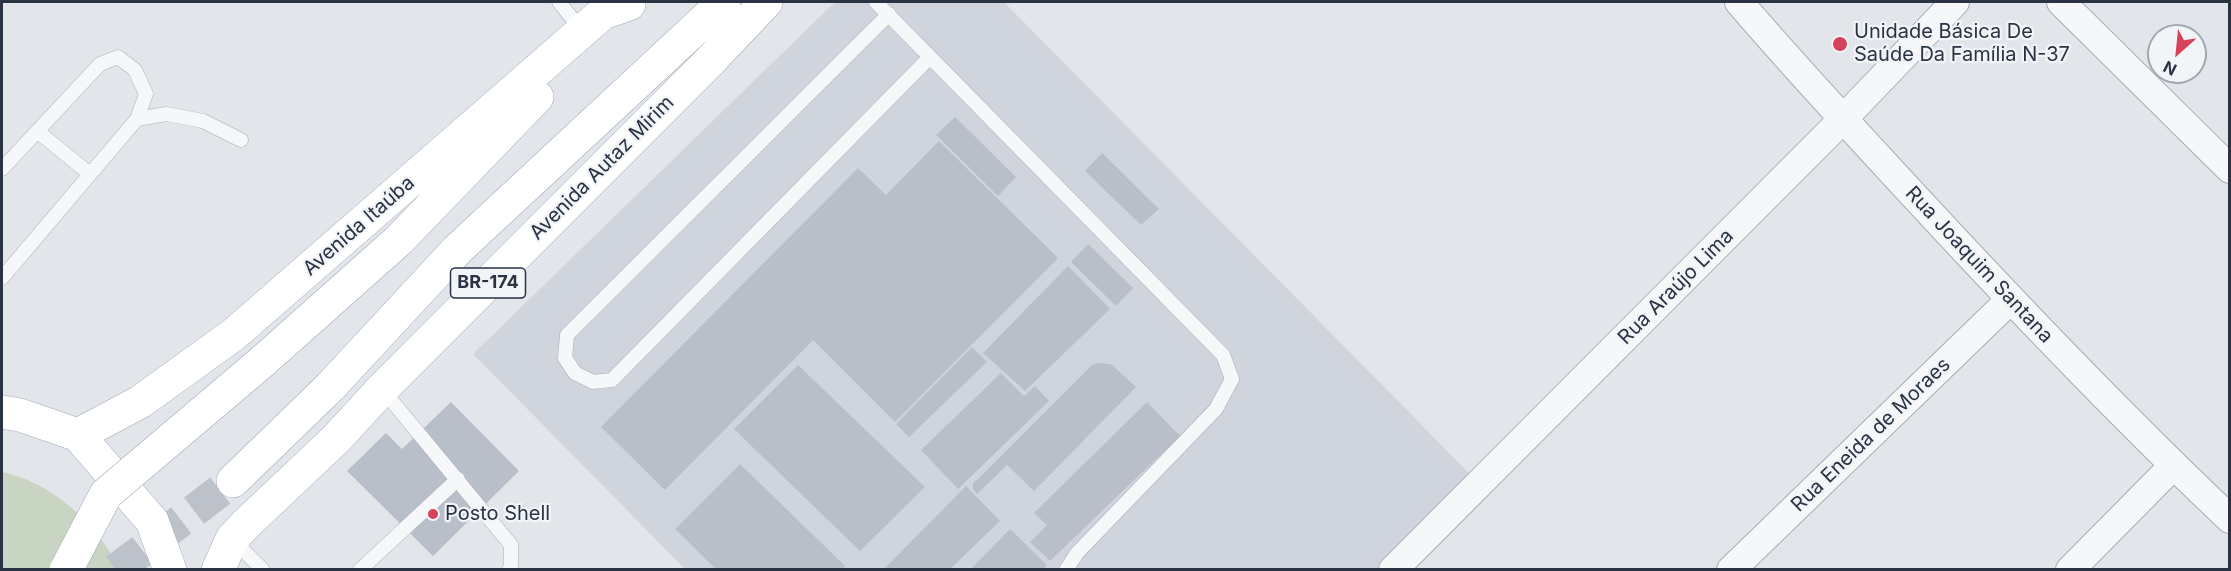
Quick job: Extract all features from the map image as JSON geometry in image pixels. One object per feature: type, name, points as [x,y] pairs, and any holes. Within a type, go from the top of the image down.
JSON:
[{"type":"main road","points":[[233,481],[330,387],[457,250],[724,2]]},
{"type":"main road","name":"Avenida Autaz Mirim","points":[[218,570],[232,539],[337,438],[382,389],[713,58],[766,2]]},
{"type":"main road","name":"Avenida Itaúba","points":[[78,435],[140,402],[233,335],[603,13],[630,3]]},
{"type":"main road","points":[[66,570],[106,494],[245,376],[399,240],[555,77],[630,3]]},
{"type":"main road","points":[[2,412],[20,415],[78,435],[152,521],[170,570]]},
{"type":"street","name":"Rua Joaquim Santana","points":[[1739,2],[1799,73],[2010,300],[2173,466],[2229,519]]},
{"type":"street","name":"Rua Araújo Lima","points":[[1393,570],[1843,119],[1955,2]]},
{"type":"street","points":[[2061,2],[2229,170]]},
{"type":"street","name":"Rua Eneida de Moraes","points":[[1731,570],[2010,300]]},
{"type":"street","points":[[2070,570],[2173,466]]},
{"type":"lane","points":[[559,2],[583,32]]},
{"type":"lane","points":[[876,2],[1223,355],[1232,379],[1216,409],[1077,553],[1066,570]]},
{"type":"lane","points":[[889,14],[567,335],[565,358],[575,373],[593,382],[612,380],[930,57]]},
{"type":"lane","points":[[2,169],[100,64],[118,57],[135,70],[146,94],[137,119],[2,278]]},
{"type":"lane","points":[[137,119],[166,114],[203,121],[241,140]]},
{"type":"lane","points":[[37,131],[90,174]]},
{"type":"lane","points":[[382,389],[512,545],[509,570]]},
{"type":"lane","points":[[360,570],[458,479]]},
{"type":"lane","points":[[232,539],[263,570]]},
{"type":"shaded area","points":[[835,2],[1004,2],[1476,480],[1384,569],[685,569],[473,354]]},
{"type":"green space","points":[[2,472],[38,485],[71,507],[99,537],[118,569],[2,569]]},
{"type":"building","points":[[955,117],[1016,177],[998,196],[936,135]]},
{"type":"building","points":[[939,141],[1058,258],[895,422],[813,340],[665,490],[601,427],[858,168],[886,195]]},
{"type":"building","points":[[1102,153],[1159,209],[1141,225],[1085,171]]},
{"type":"building","points":[[1088,244],[1133,288],[1116,306],[1071,262]]},
{"type":"building","points":[[1068,266],[1110,309],[1025,391],[983,353]]},
{"type":"building","points":[[972,347],[987,362],[909,437],[896,424]]},
{"type":"building","points":[[1111,364],[1136,387],[1034,491],[1007,465],[977,494],[973,489],[973,483],[1092,365]]},
{"type":"building","points":[[798,365],[925,487],[860,551],[734,429]]},
{"type":"building","points":[[1001,373],[1024,396],[1035,386],[1049,401],[958,489],[921,450]]},
{"type":"building","name":"Posto Shell","points":[[451,402],[519,471],[433,556],[347,471],[386,433],[402,449]]},
{"type":"building","points":[[1147,402],[1180,436],[1050,561],[1030,542],[1047,525],[1034,513]]},
{"type":"building","points":[[740,464],[845,566],[842,570],[717,570],[675,529]]},
{"type":"building","points":[[966,486],[1000,521],[949,570],[883,570]]},
{"type":"building","points":[[1010,529],[1047,565],[1043,570],[970,570]]},
{"type":"tunnel","points":[[116,570],[233,481]]},
{"type":"place","name":"Unidade Básica De Saúde Da Família N-37","points":[[1840,44]]},
{"type":"place","name":"Posto Shell","points":[[433,514]]}]
